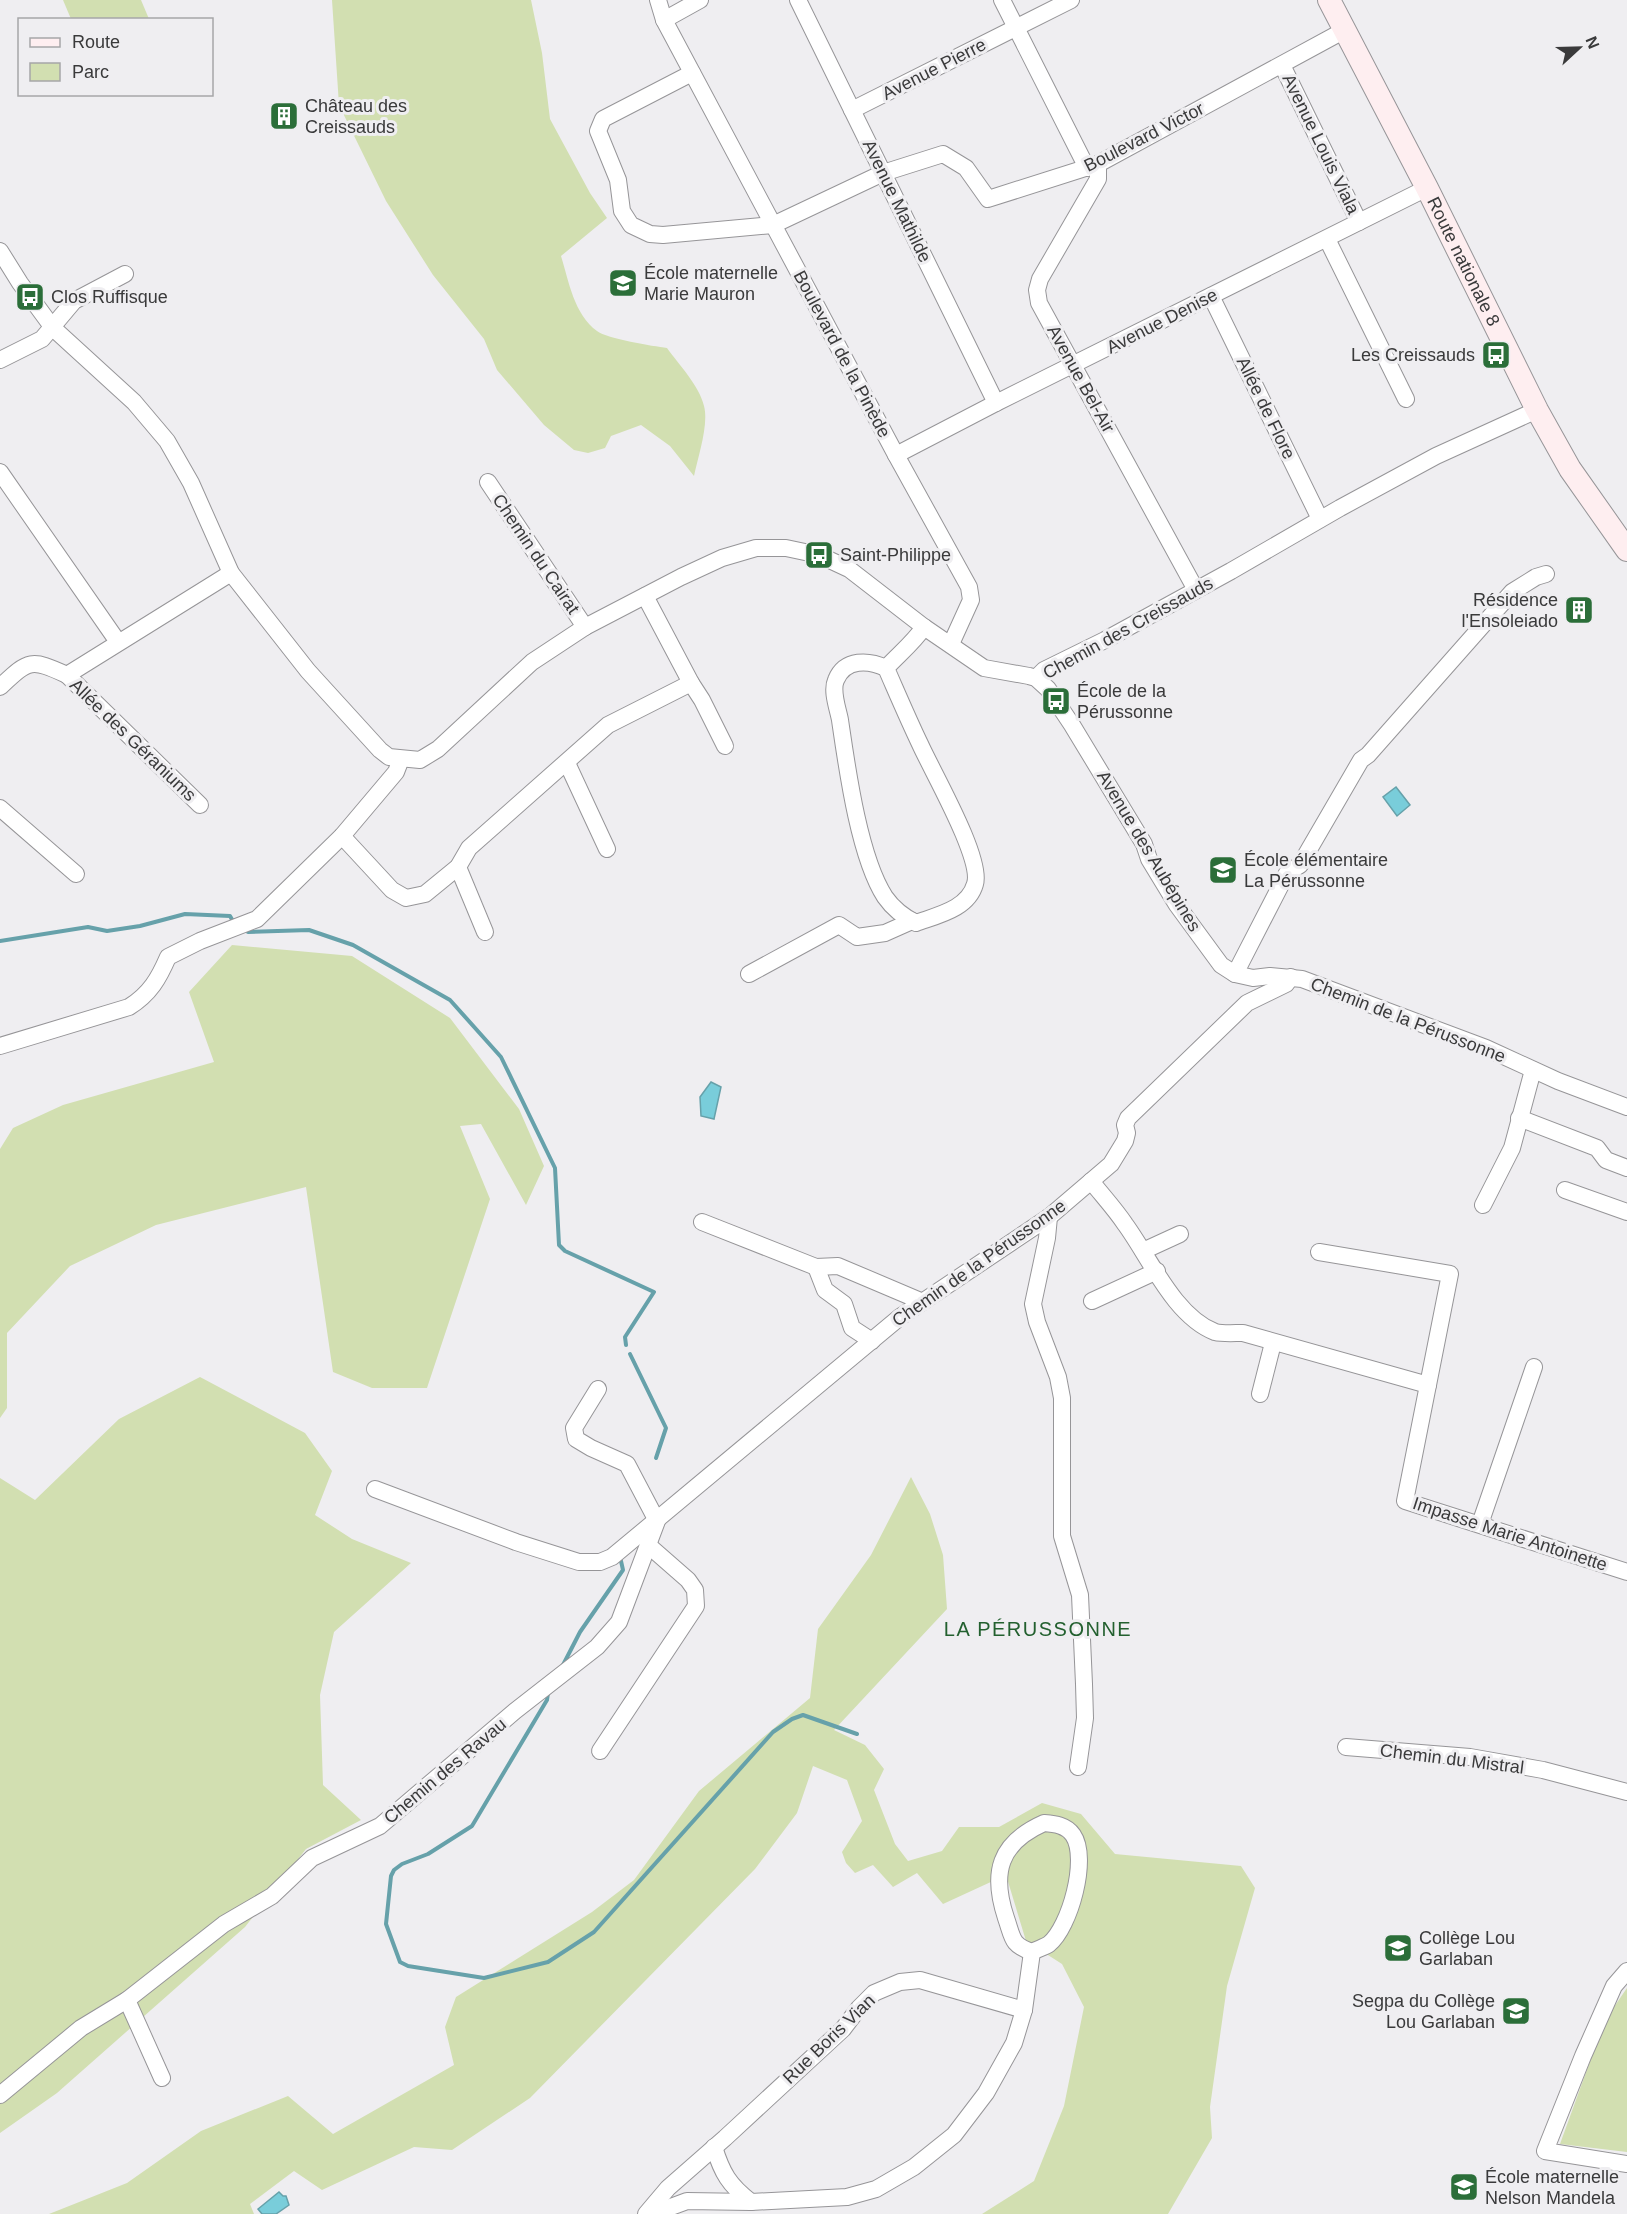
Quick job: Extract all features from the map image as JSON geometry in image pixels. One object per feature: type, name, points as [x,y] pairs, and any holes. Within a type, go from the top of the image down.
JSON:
[{"type":"main road","points":[[1329,0],[1345,30]]},
{"type":"main road","points":[[1336,0],[1345,30]]},
{"type":"main road","name":"Route nationale 8","points":[[1345,30],[1427,188],[1537,410],[1570,469],[1627,550]]},
{"type":"street","name":"Boulevard de la Pinède","points":[[658,0],[664,20],[692,73],[969,587],[971,600],[951,644]]},
{"type":"street","points":[[664,20],[700,0]]},
{"type":"street","name":"Avenue Mathilde","points":[[798,0],[996,403]]},
{"type":"street","points":[[1002,0],[1092,166]]},
{"type":"street","name":"Avenue Pierre","points":[[852,110],[1071,0]]},
{"type":"street","name":"Boulevard Victor","points":[[692,73],[603,119],[598,130],[618,180],[622,211],[632,225],[650,234],[676,234],[773,225],[884,173],[943,154],[966,168],[987,199],[1092,166],[1345,30]]},
{"type":"street","name":"Avenue Louis Viala","points":[[1282,65],[1359,222]]},
{"type":"street","name":"Avenue Bel-Air","points":[[1092,166],[1098,179],[1040,279],[1037,291],[1039,303],[1075,365],[1196,590]]},
{"type":"street","name":"Avenue Denise","points":[[896,455],[1427,188]]},
{"type":"street","points":[[1327,238],[1406,399]]},
{"type":"street","points":[[0,251],[53,328],[134,402],[167,441],[190,483],[231,573],[308,671],[380,750],[389,757],[401,759],[396,772],[342,837],[257,919],[200,941],[168,957],[158,979],[143,998],[129,1007],[0,1046]]},
{"type":"street","points":[[0,360],[42,339],[74,301],[125,274]]},
{"type":"street","name":"Allée de Flore","points":[[1211,296],[1320,519]]},
{"type":"street","name":"Chemin des Creissauds","points":[[401,759],[420,760],[438,749],[532,662],[585,627],[722,558],[756,548],[786,548],[819,555],[849,569],[920,632],[951,644],[984,668],[1036,678],[1044,670],[1196,590],[1437,456],[1537,410]]},
{"type":"street","points":[[0,473],[118,642]]},
{"type":"street","name":"Chemin du Cairat","points":[[488,482],[585,627]]},
{"type":"street","points":[[0,687],[29,663],[41,663],[67,675],[231,573]]},
{"type":"street","points":[[1291,977],[1253,978],[1235,974],[1287,873],[1300,865],[1361,760],[1368,755],[1512,592],[1536,577],[1546,574]]},
{"type":"street","points":[[645,596],[725,746]]},
{"type":"street","points":[[886,668],[920,632]]},
{"type":"street","points":[[749,974],[838,925],[857,937],[885,933],[912,921],[916,922],[959,906],[971,894],[976,882],[975,866],[958,821],[919,743],[886,668],[875,663],[861,662],[848,666],[834,682],[844,752],[867,854],[885,896],[893,907],[912,921]]},
{"type":"street","name":"Allée des Géraniums","points":[[67,675],[200,805]]},
{"type":"street","name":"Avenue des Aubépines","points":[[1036,678],[1048,689],[1072,724],[1144,843],[1149,859],[1177,905],[1221,965],[1235,974]]},
{"type":"street","points":[[342,837],[392,890],[406,898],[425,894],[458,867],[469,848],[608,725],[691,683]]},
{"type":"street","points":[[567,763],[607,849]]},
{"type":"street","points":[[0,808],[76,874]]},
{"type":"street","points":[[458,867],[485,932]]},
{"type":"street","name":"Chemin de la Pérussonne","points":[[375,1489],[516,1542],[579,1562],[600,1562],[612,1557],[872,1341],[923,1302],[1049,1217],[1111,1164],[1125,1141],[1127,1133],[1125,1125],[1128,1118],[1248,1003],[1286,984],[1291,977],[1302,979],[1486,1048],[1533,1070],[1627,1107]]},
{"type":"street","points":[[1483,1205],[1512,1148],[1533,1070]]},
{"type":"street","points":[[1519,1118],[1597,1148],[1606,1160],[1627,1168]]},
{"type":"street","points":[[1091,1181],[1125,1224],[1175,1299],[1187,1313],[1203,1325],[1220,1333],[1243,1333],[1428,1385]]},
{"type":"street","points":[[1565,1190],[1627,1212]]},
{"type":"street","points":[[1049,1217],[1047,1238],[1033,1304],[1037,1322],[1058,1377],[1062,1398],[1062,1536],[1080,1595],[1084,1684],[1085,1718],[1078,1767]]},
{"type":"street","points":[[702,1222],[816,1267],[838,1266],[923,1302]]},
{"type":"street","points":[[1143,1251],[1180,1234]]},
{"type":"street","name":"Impasse Marie Antoinette","points":[[1319,1252],[1450,1274],[1405,1501],[1627,1572]]},
{"type":"street","points":[[816,1267],[825,1290],[844,1304],[852,1328],[872,1341]]},
{"type":"street","points":[[1092,1301],[1157,1271]]},
{"type":"street","points":[[1260,1394],[1273,1343]]},
{"type":"street","points":[[1480,1524],[1534,1367]]},
{"type":"street","points":[[598,1389],[574,1428],[576,1439],[627,1464],[657,1521]]},
{"type":"street","name":"Chemin des Ravau","points":[[0,2095],[81,2028],[128,2000],[224,1924],[272,1896],[312,1858],[380,1826],[515,1711],[597,1647],[619,1622],[657,1521]]},
{"type":"street","points":[[600,1751],[696,1606],[695,1590],[688,1580],[648,1545]]},
{"type":"street","name":"Chemin du Mistral","points":[[1346,1748],[1470,1757],[1543,1770],[1627,1791]]},
{"type":"street","points":[[1044,1823],[1062,1825],[1073,1834],[1079,1847],[1081,1863],[1077,1881],[1066,1921],[1050,1944],[1032,1952],[1018,1947],[1014,1940],[999,1897],[998,1875],[1004,1857],[1031,1829],[1044,1823]]},
{"type":"street","points":[[652,2214],[687,2201],[751,2202],[847,2198],[876,2189],[914,2167],[954,2134],[986,2092],[1014,2043],[1024,2010],[1032,1952]]},
{"type":"street","points":[[1627,1971],[1614,1986],[1583,2055],[1545,2151],[1627,2164]]},
{"type":"street","name":"Rue Boris Vian","points":[[646,2214],[668,2188],[843,2029],[874,1993],[900,1982],[920,1980],[1024,2010]]},
{"type":"street","points":[[128,2000],[162,2078]]},
{"type":"street","points":[[714,2147],[720,2168],[729,2181],[751,2202]]},
{"type":"green space","points":[[63,0],[141,0],[149,18],[71,18]]},
{"type":"green space","points":[[332,0],[531,0],[542,53],[550,119],[590,193],[607,218],[561,256],[570,287],[583,316],[597,331],[620,339],[667,348],[693,383],[701,398],[705,413],[704,431],[694,476],[670,446],[641,425],[611,436],[605,448],[588,453],[574,450],[544,425],[497,370],[484,339],[433,275],[386,201],[339,105]]},
{"type":"green space","points":[[232,945],[352,956],[450,1018],[519,1109],[544,1166],[526,1205],[481,1124],[460,1126],[490,1199],[427,1388],[372,1388],[333,1372],[306,1187],[156,1225],[70,1266],[7,1333],[7,1408],[0,1418],[0,1149],[13,1128],[63,1105],[214,1062],[189,992]]},
{"type":"green space","points":[[200,1377],[305,1433],[332,1471],[315,1515],[352,1539],[411,1563],[334,1632],[320,1695],[323,1785],[361,1820],[306,1849],[245,1927],[57,2093],[0,2133],[0,1478],[35,1500],[119,1419]]},
{"type":"green space","points":[[911,1477],[930,1514],[943,1555],[947,1609],[834,1730],[865,1745],[884,1769],[874,1790],[895,1844],[908,1861],[942,1851],[959,1827],[999,1827],[1042,1803],[1081,1814],[1115,1854],[1241,1866],[1255,1888],[1227,1986],[1210,2107],[1212,2138],[1168,2214],[982,2214],[1034,2181],[1064,2106],[1084,2007],[1062,1964],[1026,1941],[1006,1875],[943,1904],[917,1873],[893,1887],[873,1865],[855,1873],[846,1863],[842,1852],[862,1821],[847,1780],[813,1766],[797,1813],[755,1869],[530,2098],[452,2150],[414,2147],[322,2190],[294,2171],[250,2204],[254,2214],[49,2214],[127,2183],[201,2131],[288,2096],[333,2134],[454,2065],[445,2027],[456,1997],[592,1912],[634,1880],[699,1791],[810,1698],[818,1629],[871,1555]]},
{"type":"green space","points":[[1627,1988],[1627,2152],[1560,2144],[1605,2020]]},
{"type":"water","points":[[1396,787],[1410,805],[1397,816],[1383,797]]},
{"type":"water","points":[[711,1082],[721,1087],[714,1119],[701,1116],[700,1097]]},
{"type":"water","points":[[279,2192],[286,2196],[289,2205],[276,2214],[262,2214],[258,2209]]},
{"type":"waterway","points":[[0,941],[88,927],[107,931],[140,926],[185,914],[230,916],[234,923]]},
{"type":"waterway","points":[[248,927],[248,932],[309,930],[353,945],[450,1000],[501,1057],[555,1168],[559,1245],[565,1251],[654,1292],[625,1337],[626,1345]]},
{"type":"waterway","points":[[630,1354],[666,1428],[656,1458]]},
{"type":"waterway","points":[[563,1665],[580,1632],[623,1570],[621,1561]]},
{"type":"waterway","points":[[548,1693],[547,1700],[472,1826],[428,1854],[402,1864],[394,1870],[391,1876],[386,1924],[400,1962],[408,1966],[484,1978],[548,1962],[594,1932],[773,1732],[792,1719],[803,1715],[857,1734]]},
{"type":"place","name":"Château des Creissauds","points":[[284,116]]},
{"type":"place","name":"École maternelle Marie Mauron","points":[[623,283]]},
{"type":"place","name":"Clos Ruffisque","points":[[30,297]]},
{"type":"place","name":"Les Creissauds","points":[[1496,355]]},
{"type":"place","name":"Saint-Philippe","points":[[819,555]]},
{"type":"place","name":"Résidence l'Ensoleiado","points":[[1579,610]]},
{"type":"place","name":"École de la Pérussonne","points":[[1056,701]]},
{"type":"place","name":"École élémentaire La Pérussonne","points":[[1223,870]]},
{"type":"place","name":"Collège Lou Garlaban","points":[[1398,1948]]},
{"type":"place","name":"Segpa du Collège Lou Garlaban","points":[[1516,2011]]},
{"type":"place","name":"École maternelle Nelson Mandela","points":[[1464,2187]]},
{"type":"district","name":"LA PÉRUSSONNE","points":[[1038,1629]]}]
